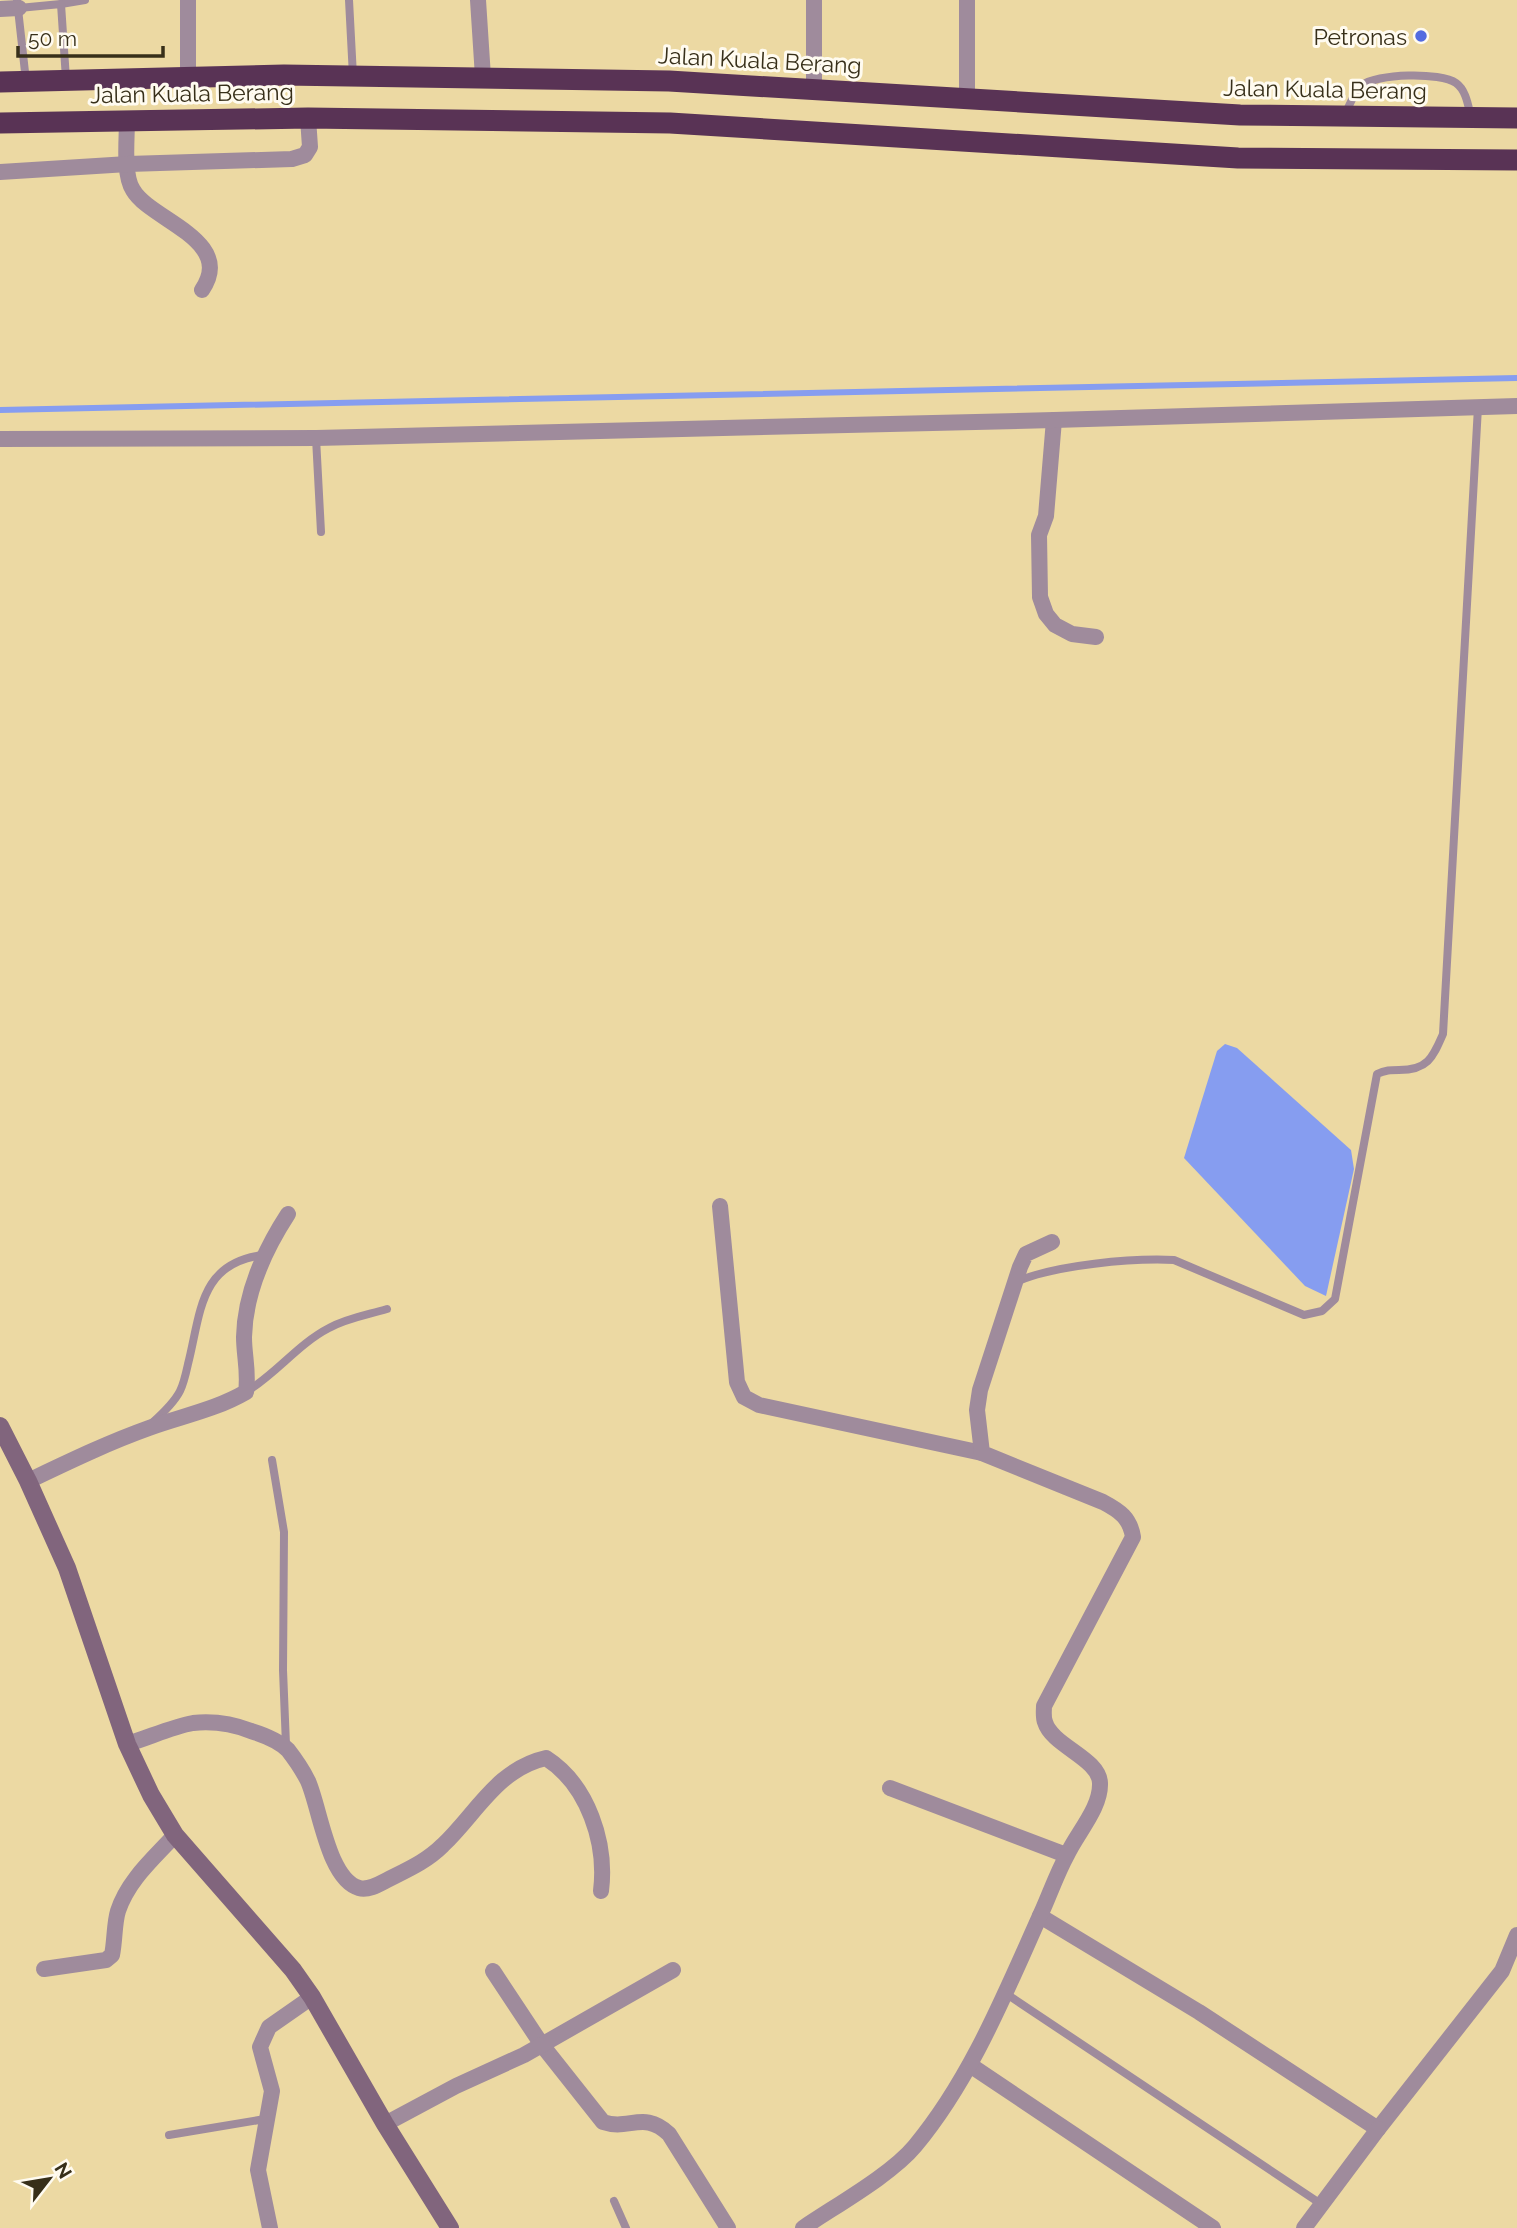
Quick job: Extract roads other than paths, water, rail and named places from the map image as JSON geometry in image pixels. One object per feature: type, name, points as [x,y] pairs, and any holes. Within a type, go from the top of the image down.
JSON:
[{"type":"highway","name":"Jalan Kuala Berang","points":[[0,82],[188,76],[669,81],[1240,116],[1517,118]]},
{"type":"highway","name":"Jalan Kuala Berang","points":[[0,123],[309,118],[670,123],[1238,158],[1517,162]]},
{"type":"main road","points":[[0,1426],[67,1568],[127,1744],[151,1795],[175,1835],[279,1954],[312,1997],[385,2124],[450,2228]]},
{"type":"street","points":[[188,0],[188,76]]},
{"type":"street","points":[[478,0],[483,77]]},
{"type":"street","points":[[814,0],[814,89]]},
{"type":"street","points":[[967,0],[967,99]]},
{"type":"street","points":[[0,9],[18,4]]},
{"type":"street","points":[[0,172],[128,164],[292,159],[306,155],[310,147],[309,118]]},
{"type":"street","points":[[127,120],[128,181],[138,197],[189,234],[202,248],[210,266],[209,279],[202,290]]},
{"type":"street","points":[[0,439],[316,438],[1517,406]]},
{"type":"street","points":[[1054,420],[1046,516],[1038,543],[1040,597],[1046,614],[1055,625],[1072,634],[1096,637]]},
{"type":"street","points":[[720,1206],[737,1382],[744,1397],[759,1405],[982,1454],[1103,1502],[1121,1512],[1131,1524],[1133,1537],[1044,1706],[1045,1722],[1052,1734],[1093,1768],[1100,1779],[1099,1796],[1066,1855],[1005,1993],[970,2065],[913,2149],[884,2173],[803,2228]]},
{"type":"street","points":[[28,1481],[101,1446],[209,1410],[246,1392],[246,1313],[263,1255],[288,1214]]},
{"type":"street","points":[[982,1454],[978,1410],[980,1390],[1015,1282],[1026,1254],[1052,1242]]},
{"type":"street","points":[[127,1744],[193,1723],[220,1723],[245,1728],[272,1739],[286,1748],[308,1782],[337,1868],[359,1888],[369,1888],[423,1862],[445,1844],[498,1783],[529,1762],[545,1758],[560,1767],[570,1780],[596,1826],[604,1870],[601,1891]]},
{"type":"street","points":[[890,1788],[1066,1855]]},
{"type":"street","points":[[44,1969],[106,1960],[112,1955],[117,1913],[123,1898],[132,1882],[175,1835]]},
{"type":"street","points":[[1040,1916],[1199,2012],[1378,2129]]},
{"type":"street","points":[[1304,2228],[1502,1971],[1517,1935]]},
{"type":"street","points":[[385,2124],[542,2045],[673,1970]]},
{"type":"street","points":[[493,1971],[542,2045],[603,2122],[613,2126],[649,2121],[659,2124],[728,2228]]},
{"type":"street","points":[[270,2228],[258,2170],[272,2091],[260,2046],[269,2027],[288,2011],[312,1997]]},
{"type":"street","points":[[970,2065],[1213,2228]]},
{"type":"lane","points":[[26,81],[18,4],[61,4],[85,0]]},
{"type":"lane","points":[[349,0],[353,76]]},
{"type":"lane","points":[[61,4],[66,79]]},
{"type":"lane","points":[[1344,116],[1359,87],[1370,79],[1384,76],[1445,78],[1457,83],[1465,95],[1472,118]]},
{"type":"lane","points":[[1015,1282],[1050,1270],[1151,1259],[1174,1261],[1195,1267],[1304,1315],[1322,1311],[1335,1299],[1377,1074],[1384,1070],[1414,1070],[1426,1064],[1434,1055],[1443,1034],[1478,407]]},
{"type":"lane","points":[[316,438],[321,532]]},
{"type":"lane","points":[[146,1429],[168,1408],[181,1390],[210,1284],[220,1271],[233,1262],[263,1255]]},
{"type":"lane","points":[[246,1392],[328,1328],[348,1319],[387,1310]]},
{"type":"lane","points":[[272,1460],[284,1532],[283,1657],[286,1748]]},
{"type":"lane","points":[[1005,1993],[1321,2204]]},
{"type":"lane","points":[[169,2134],[265,2119]]},
{"type":"lane","points":[[614,2201],[626,2228]]},
{"type":"water","points":[[1225,1044],[1237,1048],[1351,1150],[1354,1169],[1326,1296],[1305,1286],[1184,1158],[1217,1051]]},
{"type":"waterway","points":[[0,410],[1517,378]]},
{"type":"place","name":"Petronas","points":[[1421,36]]}]
